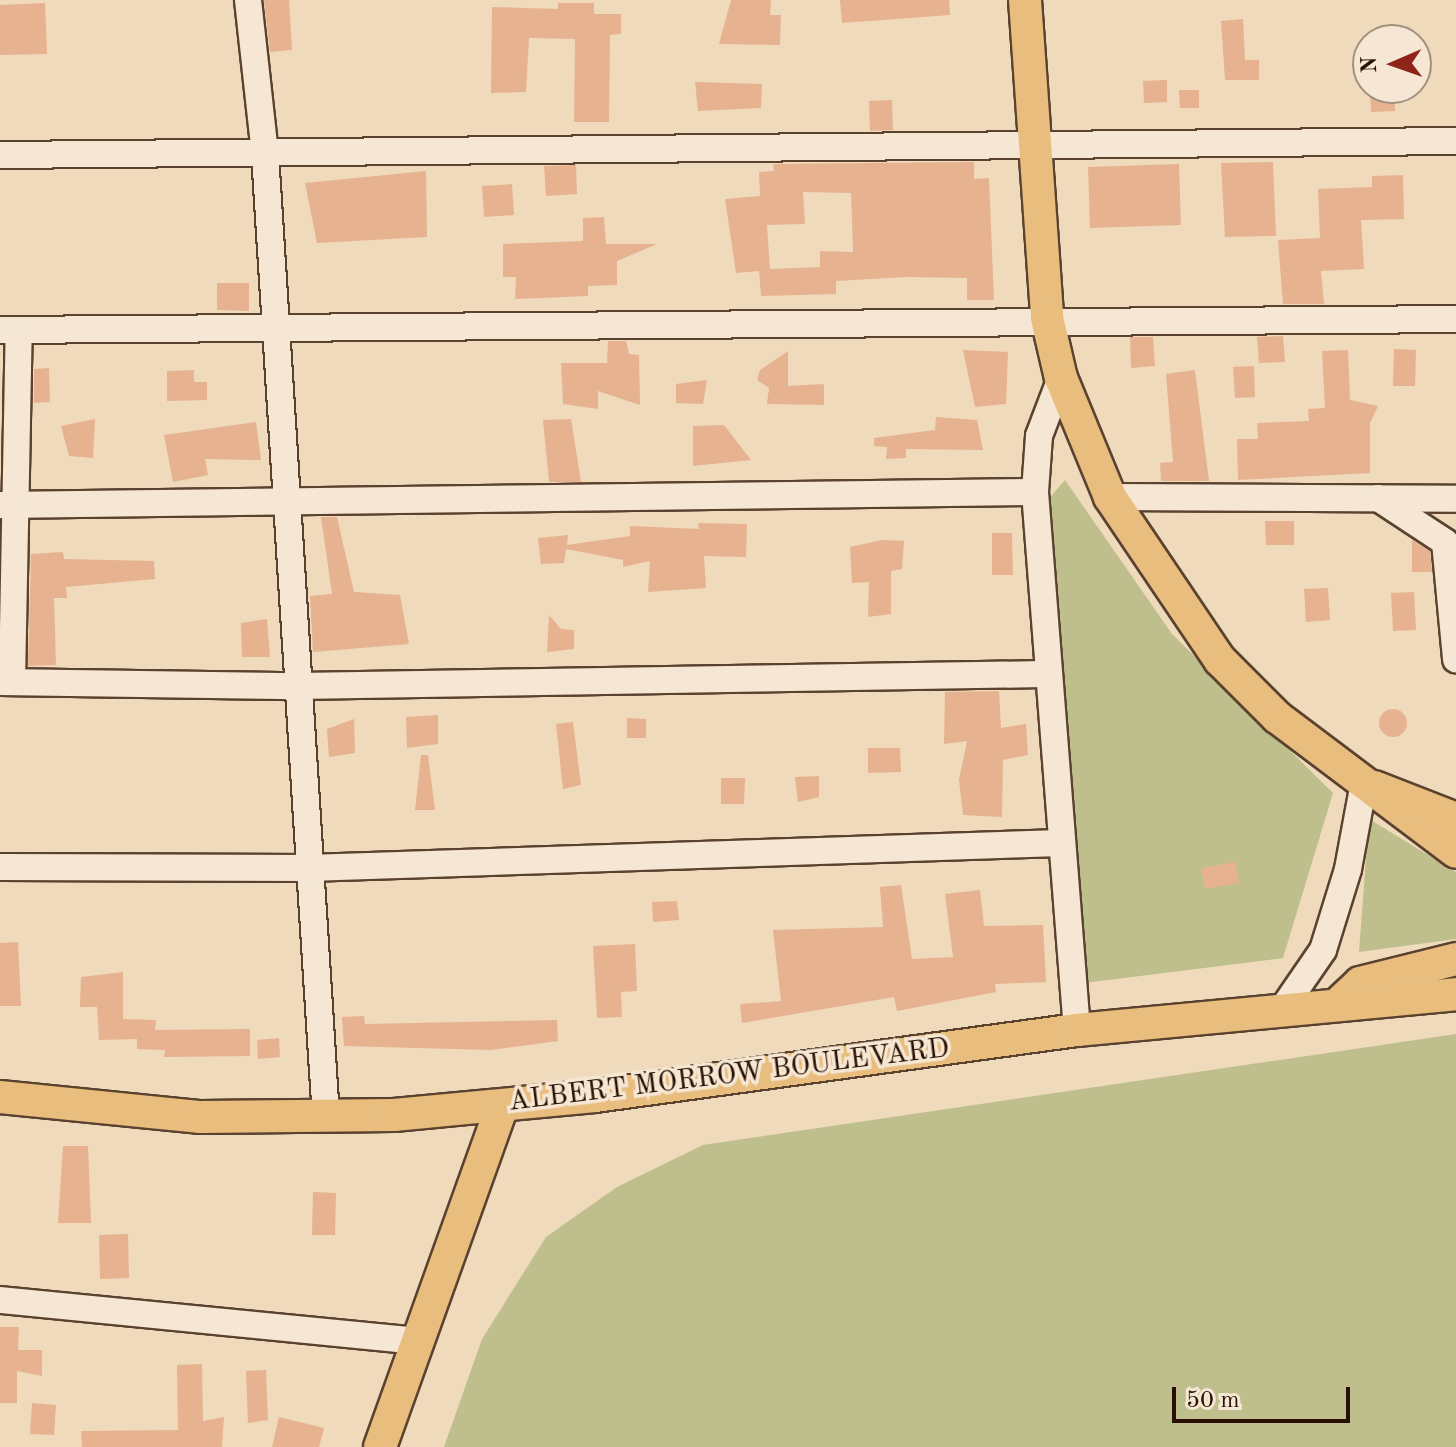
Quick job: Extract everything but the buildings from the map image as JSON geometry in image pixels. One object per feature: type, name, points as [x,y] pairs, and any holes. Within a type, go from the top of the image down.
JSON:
[{"type":"main road","points":[[1025,0],[1047,318],[1061,378],[1110,497],[1220,660],[1277,717],[1456,852]]},
{"type":"main road","points":[[1364,783],[1456,819]]},
{"type":"main road","points":[[1338,1004],[1360,983],[1456,959]]},
{"type":"main road","name":"ALBERT MORROW BOULEVARD","points":[[0,1097],[201,1117],[326,1118],[502,1106],[1077,1030],[1456,994]]},
{"type":"main road","points":[[380,1447],[502,1106]]},
{"type":"street","points":[[248,0],[265,154],[284,506],[326,1118]]},
{"type":"street","points":[[0,155],[1035,142],[1456,141]]},
{"type":"street","points":[[1044,674],[298,686],[6,682],[10,331],[276,334],[1047,318],[1456,319]]},
{"type":"street","points":[[1061,378],[1039,436],[1035,492],[1044,674],[1077,1030]]},
{"type":"street","points":[[6,505],[284,506],[1035,492]]},
{"type":"street","points":[[1110,497],[1456,499]]},
{"type":"street","points":[[1378,498],[1445,542],[1456,659]]},
{"type":"street","points":[[1281,1011],[1323,950],[1348,869],[1364,783]]},
{"type":"street","points":[[0,867],[308,868],[1061,843]]},
{"type":"street","points":[[0,1300],[418,1341]]},
{"type":"shaded area","points":[[1065,480],[1172,634],[1333,793],[1283,958],[1084,983],[1047,501]]},
{"type":"shaded area","points":[[1369,819],[1456,872],[1456,939],[1359,952]]},
{"type":"shaded area","points":[[1456,1034],[1456,1447],[444,1447],[482,1339],[546,1237],[617,1187],[703,1145]]}]
